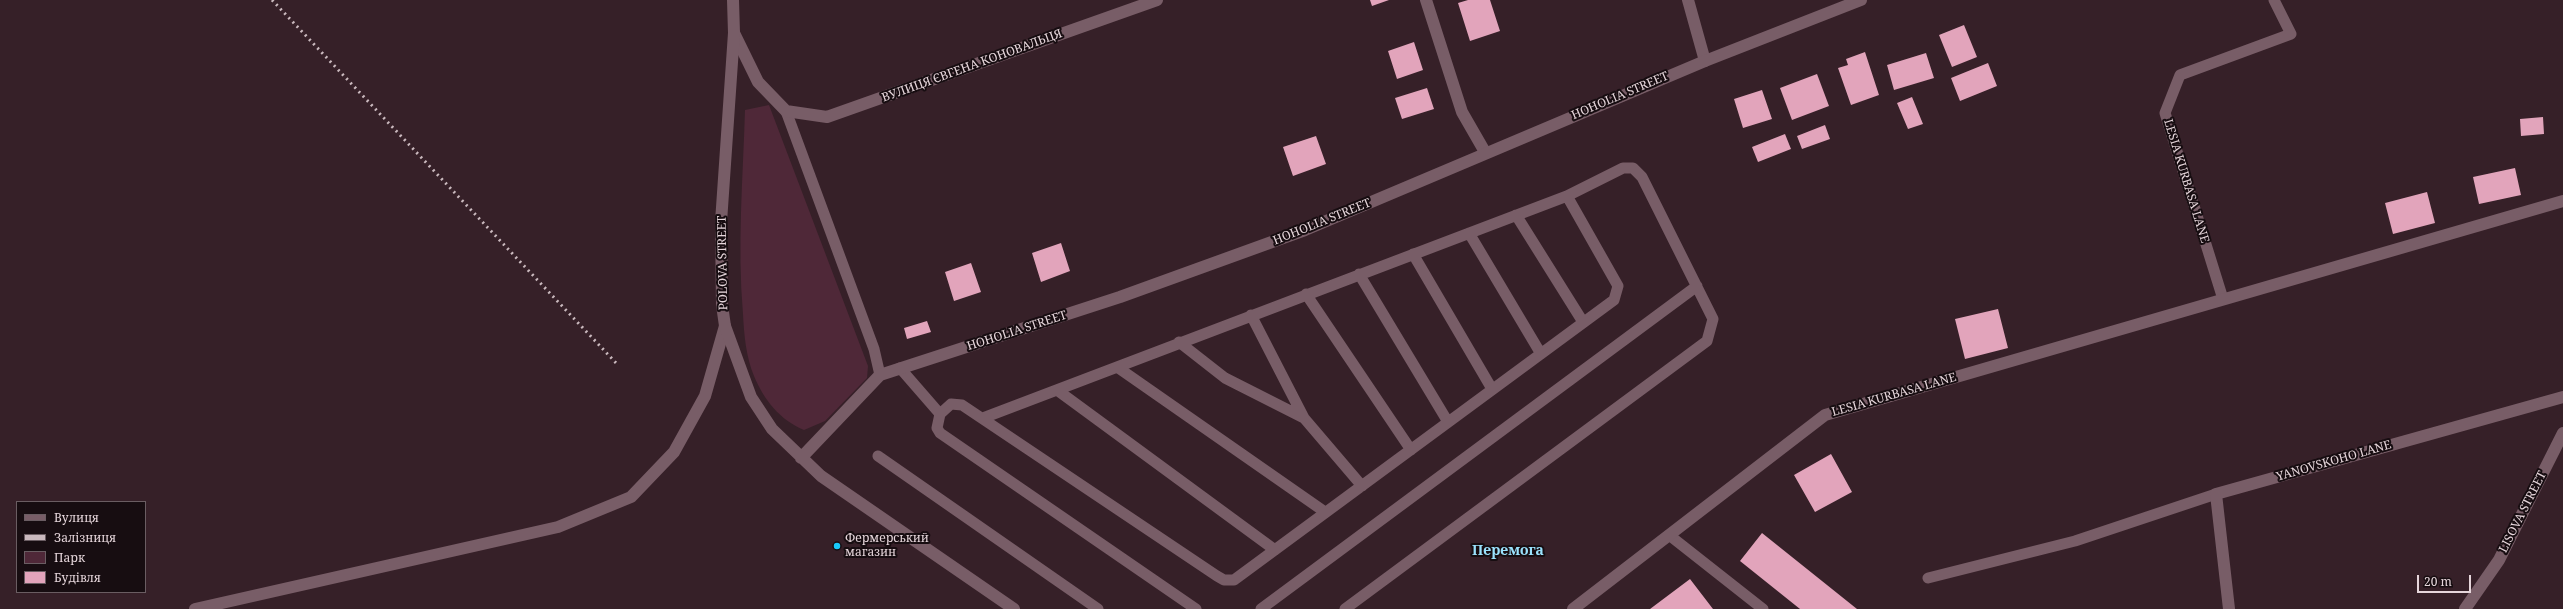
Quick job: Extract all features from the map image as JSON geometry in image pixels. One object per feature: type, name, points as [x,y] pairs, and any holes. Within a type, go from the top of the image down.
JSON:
[{"type":"street","name":"POLOVA STREET","points":[[733,0],[734,33],[721,222],[722,305],[725,326],[751,397],[772,429],[821,476],[1014,609]]},
{"type":"street","name":"ВУЛИЦЯ ЄВГЕНА КОНОВАЛЬЦЯ","points":[[786,111],[827,117],[1157,0]]},
{"type":"street","points":[[1426,0],[1462,112],[1485,152]]},
{"type":"street","points":[[1688,0],[1705,61]]},
{"type":"street","name":"HOHOLIA STREET","points":[[801,458],[880,375],[1120,297],[1305,230],[1485,152],[1705,61],[1861,0]]},
{"type":"street","points":[[734,33],[758,82],[786,111]]},
{"type":"street","name":"LESIA KURBASA LANE","points":[[1573,609],[1825,415],[2563,201]]},
{"type":"street","points":[[195,609],[558,526],[631,497],[677,446],[705,396],[725,326]]},
{"type":"street","name":"YANOVSKOHO LANE","points":[[2216,494],[2563,397]]},
{"type":"street","name":"LISOVA STREET","points":[[2465,609],[2499,560],[2563,433]]},
{"type":"street","points":[[2216,494],[2229,609]]},
{"type":"lane","name":"LESIA KURBASA LANE","points":[[2223,299],[2165,113],[2180,74],[2291,34],[2274,0]]},
{"type":"lane","points":[[786,111],[874,349],[880,375]]},
{"type":"lane","points":[[983,418],[1179,342],[1567,196],[1622,168],[1633,168],[1642,177],[1713,319],[1707,341],[1345,609]]},
{"type":"lane","points":[[1196,609],[940,433],[937,428],[940,414],[952,404],[962,405],[1224,580],[1234,580],[1614,300],[1618,286],[1567,196]]},
{"type":"lane","points":[[1516,215],[1583,322]]},
{"type":"lane","points":[[1469,233],[1541,354]]},
{"type":"lane","points":[[1413,254],[1492,390]]},
{"type":"lane","points":[[1359,274],[1448,422]]},
{"type":"lane","points":[[1262,609],[1696,286]]},
{"type":"lane","points":[[1306,294],[1411,450]]},
{"type":"lane","points":[[1251,315],[1304,418],[1362,486]]},
{"type":"lane","points":[[1179,342],[1225,378],[1304,418]]},
{"type":"lane","points":[[1117,367],[1325,512]]},
{"type":"lane","points":[[900,368],[940,414]]},
{"type":"lane","points":[[1057,390],[1275,550]]},
{"type":"lane","points":[[878,456],[1098,609]]},
{"type":"lane","points":[[1928,578],[2075,541],[2216,494]]},
{"type":"lane","points":[[1669,535],[1757,607]]},
{"type":"green space","points":[[769,105],[868,366],[867,378],[825,421],[804,430],[787,421],[768,401],[758,385],[751,369],[745,337],[741,288],[740,238],[745,110]]},
{"type":"building","points":[[1370,0],[1389,0],[1372,6]]},
{"type":"building","points":[[1468,0],[1490,0],[1500,31],[1470,41],[1458,3]]},
{"type":"building","points":[[1964,25],[1977,57],[1952,67],[1939,35]]},
{"type":"building","points":[[1414,42],[1423,70],[1397,79],[1388,51]]},
{"type":"building","points":[[1865,52],[1879,95],[1851,105],[1838,68],[1848,65],[1846,59]]},
{"type":"building","points":[[1926,53],[1934,78],[1894,90],[1887,65]]},
{"type":"building","points":[[1988,63],[1997,86],[1960,101],[1951,78]]},
{"type":"building","points":[[1817,74],[1829,106],[1792,120],[1780,88]]},
{"type":"building","points":[[1427,88],[1434,109],[1402,119],[1395,98]]},
{"type":"building","points":[[1762,90],[1772,119],[1743,128],[1734,99]]},
{"type":"building","points":[[1912,97],[1923,124],[1908,129],[1897,103]]},
{"type":"building","points":[[2543,117],[2544,134],[2521,136],[2520,119]]},
{"type":"building","points":[[1825,125],[1830,139],[1802,149],[1797,136]]},
{"type":"building","points":[[1785,134],[1791,149],[1758,162],[1752,147]]},
{"type":"building","points":[[1316,136],[1326,164],[1293,176],[1283,147]]},
{"type":"building","points":[[2515,168],[2521,195],[2479,204],[2473,177]]},
{"type":"building","points":[[2427,192],[2435,223],[2393,234],[2385,203]]},
{"type":"building","points":[[1061,243],[1070,271],[1041,282],[1032,253]]},
{"type":"building","points":[[971,263],[981,292],[954,301],[945,272]]},
{"type":"building","points":[[1998,309],[2008,348],[1965,359],[1955,319]]},
{"type":"building","points":[[927,321],[931,332],[907,339],[904,328]]},
{"type":"building","points":[[1831,454],[1852,492],[1815,512],[1794,475]]},
{"type":"building","points":[[1762,533],[1857,609],[1800,609],[1740,561]]},
{"type":"building","points":[[1690,579],[1713,609],[1650,609]]},
{"type":"railway","points":[[272,0],[618,365]]},
{"type":"place","name":"Фермерський магазин","points":[[837,546]]},
{"type":"district","name":"Перемога","points":[[1508,551]]}]
